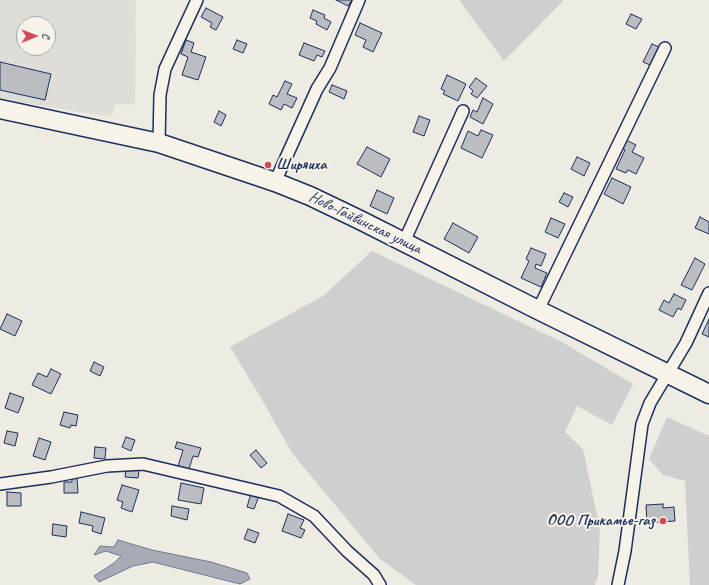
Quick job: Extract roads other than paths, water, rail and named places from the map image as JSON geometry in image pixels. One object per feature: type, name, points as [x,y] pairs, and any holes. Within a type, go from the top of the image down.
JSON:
[{"type":"main road","name":"Ново-Гайвинская улица","points":[[0,108],[159,143],[275,182],[310,196],[709,394]]},
{"type":"street","points":[[159,143],[160,95],[165,69],[197,0]]},
{"type":"street","points":[[275,182],[317,89],[330,68],[359,0]]},
{"type":"street","points":[[538,310],[665,48]]},
{"type":"street","points":[[404,242],[464,111]]},
{"type":"street","points":[[618,585],[625,551],[642,424],[650,403],[686,343],[709,293]]},
{"type":"street","points":[[0,484],[51,477],[107,466],[143,464],[279,496],[314,516],[347,551],[374,575],[380,585]]},
{"type":"place","name":"Ширяиха","points":[[268,165]]},
{"type":"place","name":"ООО Прикамье-газ","points":[[663,521]]}]
